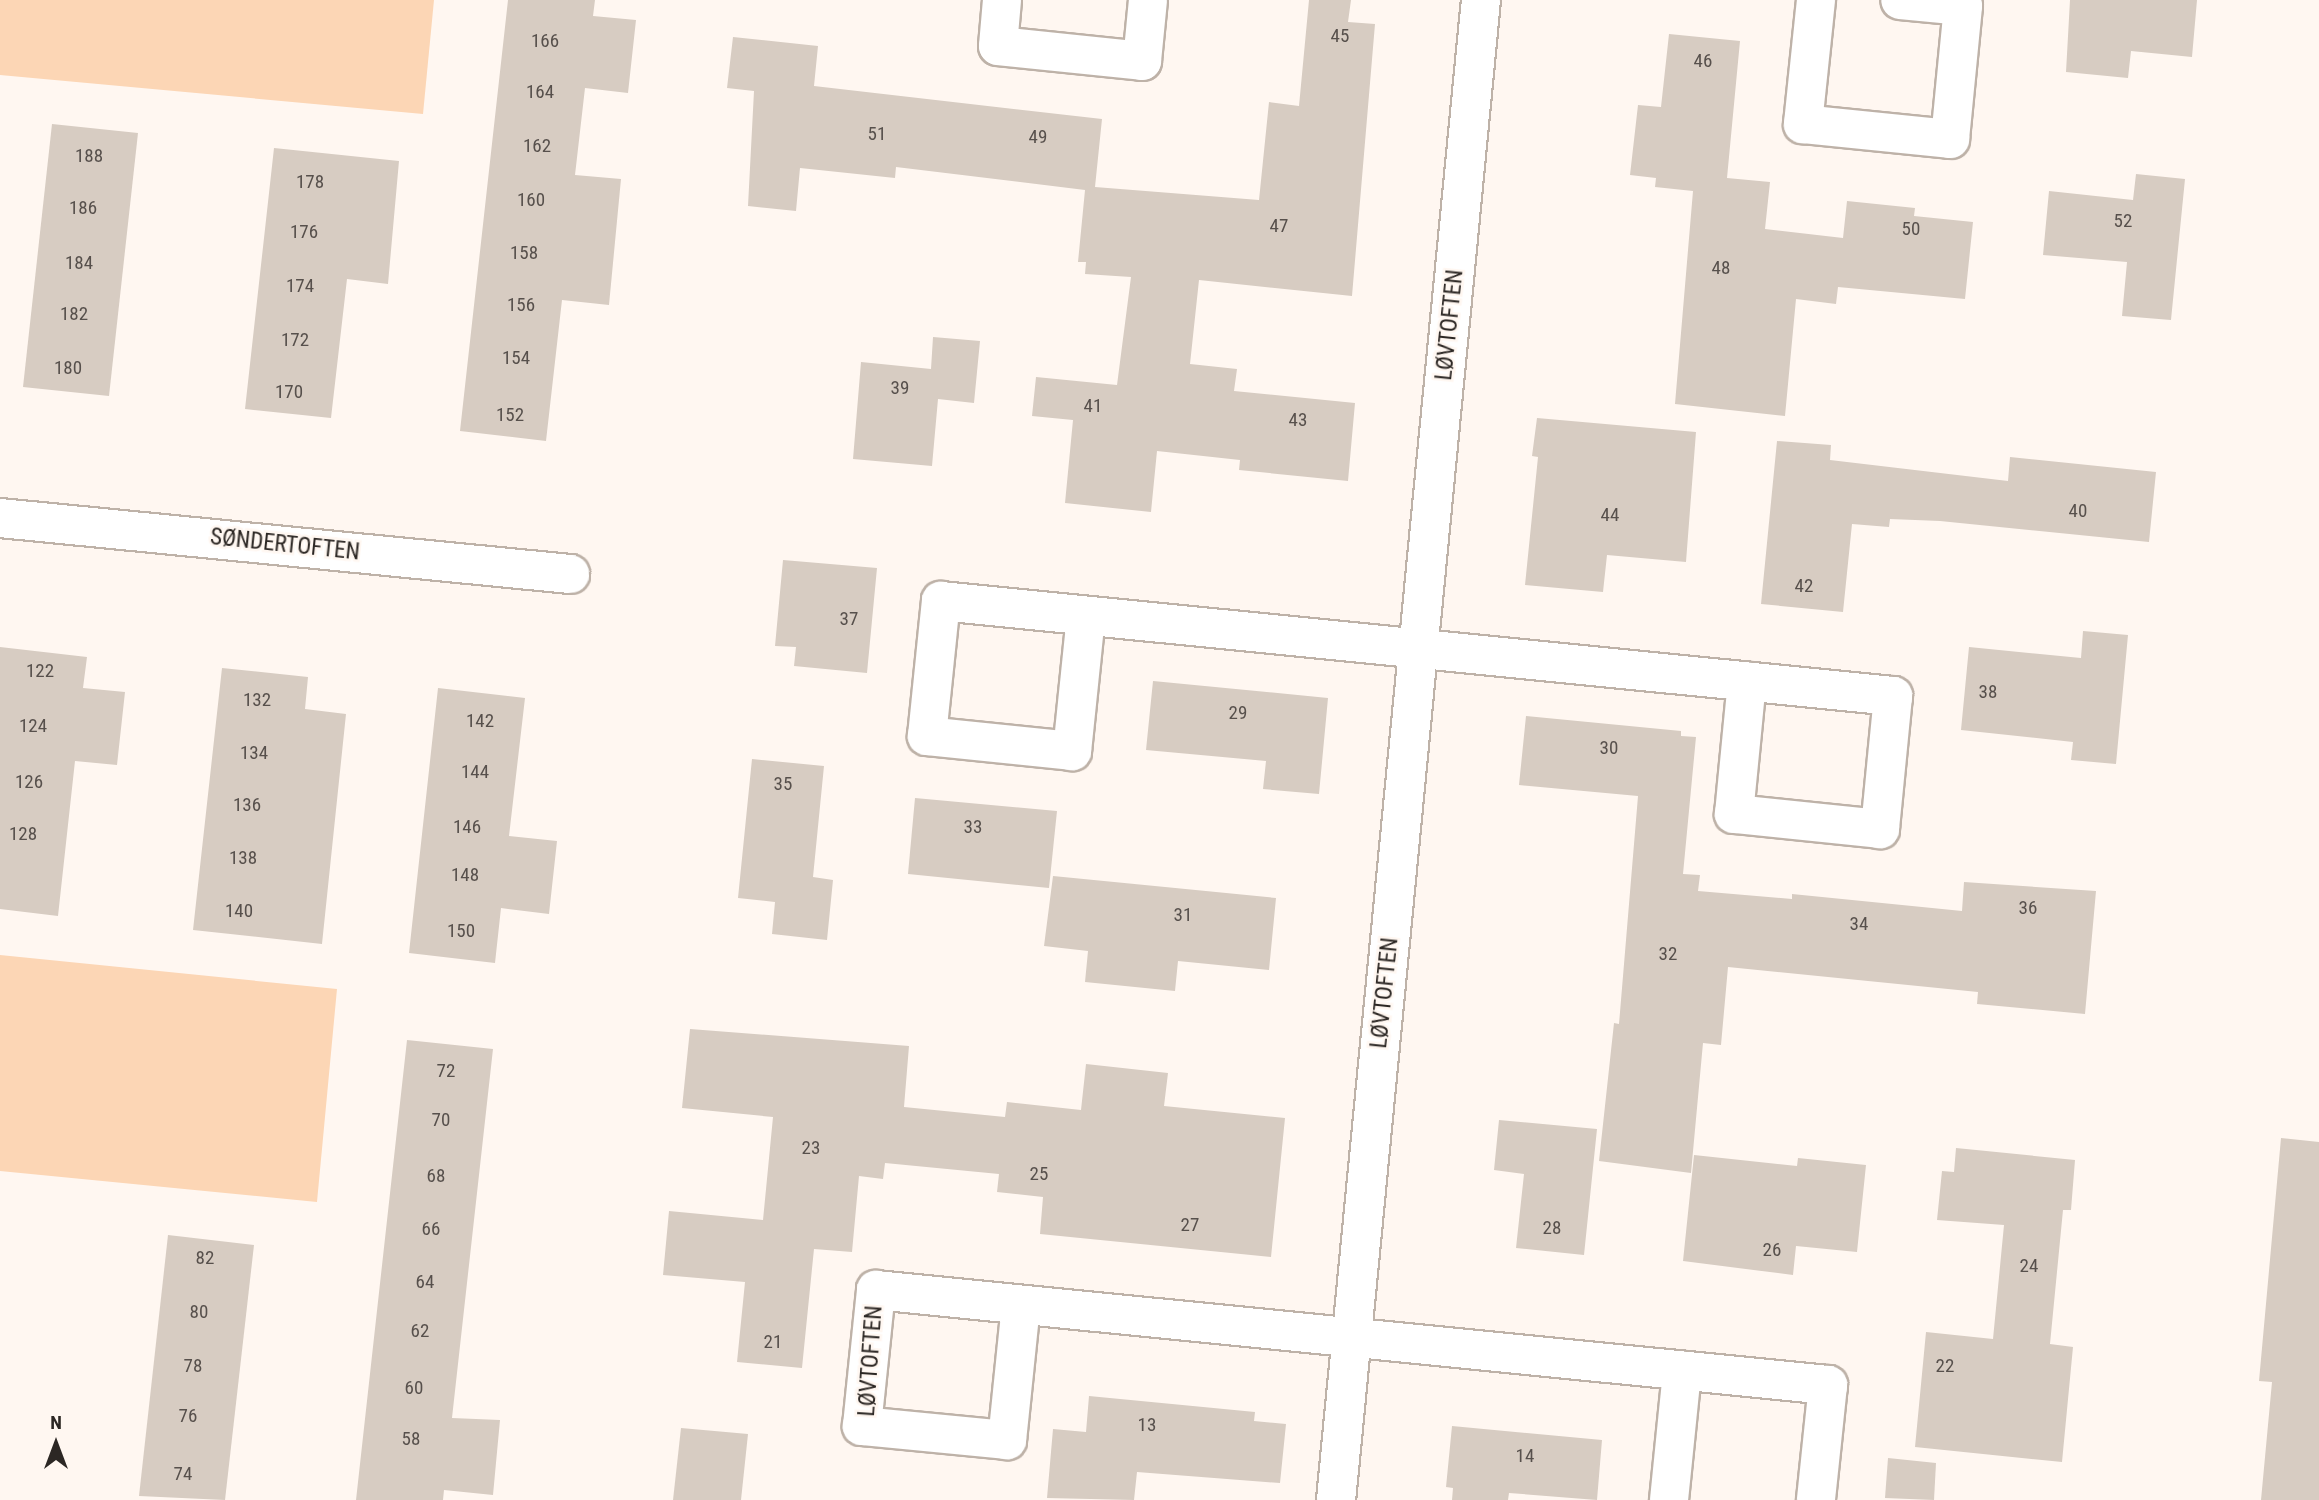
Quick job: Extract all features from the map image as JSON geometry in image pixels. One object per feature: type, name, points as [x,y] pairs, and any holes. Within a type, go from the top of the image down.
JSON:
[{"type":"street","points":[[1002,0],[998,46],[1142,61],[1148,0]]},
{"type":"street","name":"LØVTOFTEN","points":[[1336,1500],[1481,0]]},
{"type":"street","points":[[1816,0],[1803,124],[1950,139],[1964,6],[1900,0]]},
{"type":"street","name":"SØNDERTOFTEN","points":[[0,518],[570,574]]},
{"type":"street","points":[[1086,616],[1072,751],[927,736],[942,601],[1893,696],[1880,829],[1734,814],[1747,682]]},
{"type":"street","name":"LØVTOFTEN","points":[[1021,1305],[1007,1440],[862,1426],[876,1290],[1828,1385],[1816,1500]]},
{"type":"street","points":[[1669,1500],[1682,1371]]},
{"type":"shaded area","points":[[0,0],[434,0],[423,114],[0,75]]},
{"type":"shaded area","points":[[0,955],[337,989],[317,1202],[0,1171]]},
{"type":"building","points":[[508,0],[595,0],[593,16],[636,20],[628,93],[585,88],[575,175],[621,179],[609,305],[562,300],[546,441],[460,431]]},
{"type":"building","points":[[1309,0],[1351,0],[1348,22],[1375,24],[1352,296],[1199,280],[1190,364],[1237,369],[1234,391],[1355,403],[1348,481],[1239,470],[1240,460],[1157,451],[1151,512],[1065,503],[1073,420],[1032,416],[1036,377],[1117,385],[1131,277],[1085,274],[1086,262],[1078,262],[1085,190],[896,167],[895,178],[800,168],[796,211],[748,206],[754,91],[727,88],[733,37],[818,46],[814,86],[1102,119],[1095,187],[1259,200],[1269,102],[1299,106]]},
{"type":"building","points":[[2070,0],[2197,0],[2192,57],[2131,51],[2128,78],[2066,72]]},
{"type":"building","points":[[1669,34],[1740,41],[1727,178],[1770,182],[1765,229],[1843,238],[1847,201],[1915,208],[1914,216],[1973,222],[1965,299],[1838,287],[1836,304],[1796,299],[1785,416],[1675,404],[1693,191],[1655,187],[1656,178],[1630,175],[1638,105],[1661,107]]},
{"type":"building","points":[[52,124],[138,133],[109,396],[23,387]]},
{"type":"building","points":[[274,148],[399,161],[388,284],[347,279],[331,418],[245,409]]},
{"type":"building","points":[[2136,174],[2185,179],[2171,320],[2122,316],[2127,262],[2043,255],[2049,191],[2133,200]]},
{"type":"building","points":[[933,337],[980,341],[974,403],[938,399],[932,466],[853,459],[861,362],[931,369]]},
{"type":"building","points":[[1537,418],[1696,432],[1686,562],[1607,555],[1603,592],[1525,585],[1538,457],[1532,456]]},
{"type":"building","points":[[1777,441],[1831,445],[1830,460],[2008,481],[2010,457],[2156,472],[2149,542],[1940,521],[1890,519],[1889,527],[1852,524],[1843,612],[1761,604]]},
{"type":"building","points":[[783,560],[877,568],[867,673],[794,666],[796,647],[775,646]]},
{"type":"building","points":[[2083,631],[2128,635],[2116,764],[2071,760],[2073,742],[1961,730],[1969,647],[2081,658]]},
{"type":"building","points":[[0,647],[87,657],[83,688],[125,692],[117,765],[75,761],[58,916],[0,909]]},
{"type":"building","points":[[222,668],[308,677],[305,709],[346,714],[322,944],[193,930]]},
{"type":"building","points":[[1153,681],[1328,698],[1319,794],[1263,789],[1266,761],[1146,750]]},
{"type":"building","points":[[438,688],[525,698],[509,836],[557,841],[549,914],[501,908],[495,963],[409,953]]},
{"type":"building","points":[[1526,716],[1681,731],[1681,736],[1696,737],[1683,874],[1700,875],[1698,891],[1792,899],[1792,894],[1962,911],[1964,882],[2096,891],[2085,1014],[1977,1004],[1978,992],[1728,967],[1721,1045],[1703,1043],[1691,1173],[1599,1161],[1614,1023],[1619,1024],[1638,796],[1519,785]]},
{"type":"building","points":[[752,759],[824,766],[813,877],[833,880],[827,940],[772,934],[775,902],[738,898]]},
{"type":"building","points":[[915,798],[1057,811],[1049,888],[908,874]]},
{"type":"building","points":[[1053,876],[1276,898],[1269,970],[1178,961],[1175,991],[1085,982],[1088,951],[1044,946]]},
{"type":"building","points":[[690,1029],[909,1046],[904,1107],[1005,1117],[1007,1102],[1081,1110],[1086,1064],[1168,1073],[1164,1106],[1285,1118],[1271,1257],[1040,1234],[1043,1197],[997,1192],[999,1174],[885,1163],[883,1179],[859,1176],[852,1252],[814,1249],[802,1368],[737,1362],[745,1282],[663,1275],[669,1211],[763,1220],[773,1117],[682,1108]]},
{"type":"building","points":[[407,1040],[493,1049],[452,1418],[500,1420],[493,1495],[444,1490],[443,1500],[356,1500]]},
{"type":"building","points":[[1499,1120],[1597,1129],[1584,1255],[1516,1248],[1524,1174],[1494,1170]]},
{"type":"building","points":[[2281,1138],[2319,1142],[2319,1500],[2261,1500],[2272,1382],[2259,1381]]},
{"type":"building","points":[[1956,1148],[2075,1160],[2071,1210],[2063,1210],[2050,1344],[2073,1347],[2062,1462],[1915,1447],[1926,1332],[1993,1339],[2004,1225],[1937,1220],[1942,1171],[1954,1172]]},
{"type":"building","points":[[1694,1155],[1797,1166],[1798,1158],[1866,1165],[1857,1252],[1796,1246],[1793,1275],[1683,1261]]},
{"type":"building","points":[[168,1235],[254,1245],[225,1500],[139,1496]]},
{"type":"building","points":[[1089,1396],[1255,1412],[1254,1421],[1286,1424],[1280,1483],[1137,1472],[1134,1500],[1047,1498],[1053,1429],[1086,1432]]},
{"type":"building","points":[[1452,1426],[1602,1440],[1597,1500],[1509,1493],[1508,1500],[1452,1500],[1453,1488],[1446,1487]]},
{"type":"building","points":[[681,1428],[748,1434],[741,1500],[673,1500]]},
{"type":"building","points":[[1888,1458],[1936,1463],[1934,1500],[1885,1498]]}]
